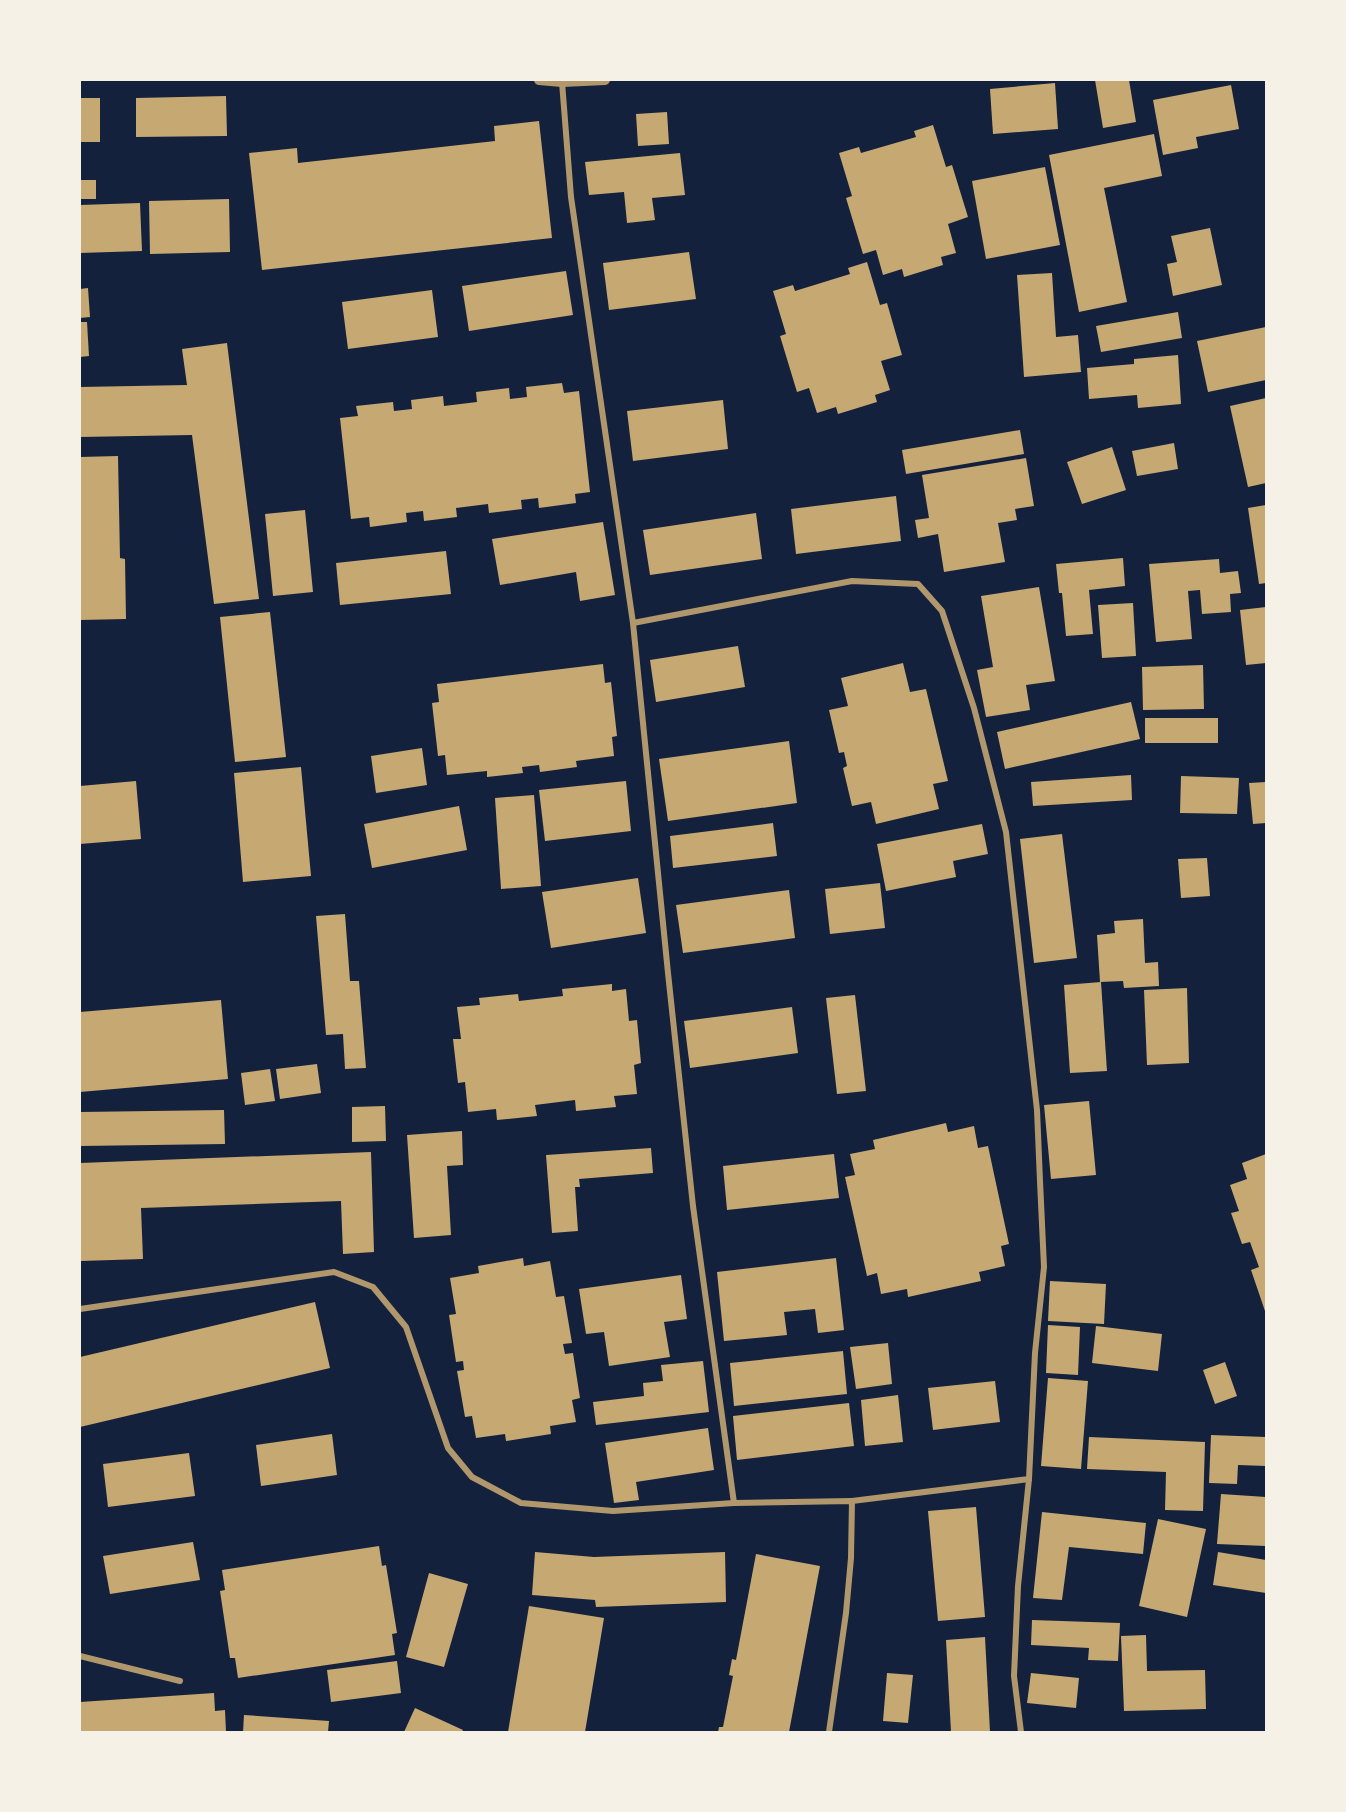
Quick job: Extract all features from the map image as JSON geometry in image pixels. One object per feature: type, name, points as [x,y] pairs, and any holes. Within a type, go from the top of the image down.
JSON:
[{"type":"street","points":[[539,80],[562,82],[604,80]]},
{"type":"street","points":[[562,82],[572,197],[633,622],[691,1183],[734,1503]]},
{"type":"street","points":[[633,622],[852,581],[918,584],[942,611],[974,708],[1006,832],[1037,1110],[1044,1266],[1035,1353],[1029,1479],[1018,1586],[1014,1676],[1021,1732]]},
{"type":"street","points":[[80,1309],[334,1272],[373,1287],[406,1327],[448,1448],[472,1477],[521,1503],[613,1511],[734,1503],[852,1501],[1029,1479]]},
{"type":"street","points":[[830,1732],[846,1613],[851,1558],[852,1501]]},
{"type":"street","points":[[80,1656],[180,1681]]},
{"type":"building","points":[[1095,80],[1129,80],[1136,122],[1103,128]]},
{"type":"building","points":[[1055,83],[1058,129],[993,134],[990,89]]},
{"type":"building","points":[[1231,85],[1239,129],[1196,137],[1198,148],[1163,155],[1153,100]]},
{"type":"building","points":[[226,96],[227,136],[136,137],[136,98]]},
{"type":"building","points":[[80,98],[100,98],[100,142],[80,142]]},
{"type":"building","points":[[667,112],[669,144],[638,146],[636,114]]},
{"type":"building","points":[[539,121],[552,238],[262,270],[249,153],[297,148],[298,163],[495,141],[494,126]]},
{"type":"building","points":[[933,125],[946,167],[952,165],[968,217],[948,224],[956,253],[941,257],[943,265],[904,277],[902,269],[883,275],[876,250],[863,254],[846,198],[852,196],[839,153],[859,147],[861,153],[916,137],[914,131]]},
{"type":"building","points":[[1154,134],[1162,176],[1104,188],[1127,302],[1079,312],[1049,155]]},
{"type":"building","points":[[680,153],[685,195],[652,198],[655,220],[627,223],[624,192],[589,195],[585,162]]},
{"type":"building","points":[[1045,167],[1060,245],[986,259],[972,181]]},
{"type":"building","points":[[80,180],[96,180],[96,199],[80,199]]},
{"type":"building","points":[[229,199],[230,252],[150,254],[149,201]]},
{"type":"building","points":[[140,203],[142,251],[80,253],[80,205]]},
{"type":"building","points":[[1210,228],[1222,285],[1173,296],[1167,264],[1177,262],[1171,236]]},
{"type":"building","points":[[689,252],[696,299],[609,310],[603,263]]},
{"type":"building","points":[[867,262],[880,305],[887,303],[902,355],[881,361],[890,390],[875,395],[877,402],[838,414],[836,407],[817,413],[809,388],[797,392],[780,336],[786,334],[773,291],[793,285],[795,291],[850,274],[848,268]]},
{"type":"building","points":[[566,271],[573,315],[469,331],[462,286]]},
{"type":"building","points":[[1052,273],[1056,337],[1078,335],[1081,372],[1024,377],[1017,275]]},
{"type":"building","points":[[88,288],[90,317],[80,318],[80,289]]},
{"type":"building","points":[[432,290],[438,337],[348,349],[342,302]]},
{"type":"building","points":[[1178,312],[1182,338],[1101,352],[1096,326]]},
{"type":"building","points":[[80,322],[87,322],[89,356],[80,357]]},
{"type":"building","points":[[1266,327],[1266,380],[1208,392],[1197,341]]},
{"type":"building","points":[[227,343],[259,599],[214,604],[192,435],[80,437],[80,387],[187,385],[182,349]]},
{"type":"building","points":[[1178,355],[1181,404],[1138,408],[1137,395],[1089,399],[1087,368],[1134,364],[1134,359]]},
{"type":"building","points":[[562,383],[564,393],[579,391],[590,492],[575,494],[576,503],[539,508],[538,498],[521,500],[522,509],[489,513],[488,504],[456,508],[457,517],[424,521],[423,511],[406,513],[407,522],[370,527],[369,517],[351,519],[340,418],[358,416],[356,406],[393,402],[394,411],[412,409],[411,400],[443,396],[444,406],[477,402],[476,392],[509,388],[510,399],[527,397],[526,387]]},
{"type":"building","points":[[1266,398],[1266,483],[1248,487],[1230,406]]},
{"type":"building","points":[[723,400],[728,449],[633,461],[627,411]]},
{"type":"building","points":[[1020,430],[1024,454],[906,474],[902,450]]},
{"type":"building","points":[[1174,443],[1178,469],[1137,476],[1132,451]]},
{"type":"building","points":[[1112,447],[1126,490],[1082,504],[1067,462]]},
{"type":"building","points":[[118,456],[120,558],[125,559],[126,619],[80,620],[80,457]]},
{"type":"building","points":[[1026,458],[1034,506],[1015,509],[1017,520],[998,523],[1005,562],[944,572],[938,534],[918,538],[915,520],[929,518],[922,475]]},
{"type":"building","points":[[896,496],[901,541],[796,554],[791,509]]},
{"type":"building","points":[[1266,505],[1266,583],[1259,584],[1248,508]]},
{"type":"building","points":[[305,510],[313,592],[273,596],[265,514]]},
{"type":"building","points":[[756,513],[762,559],[650,575],[643,530]]},
{"type":"building","points":[[603,522],[615,595],[580,601],[576,572],[500,585],[492,539]]},
{"type":"building","points":[[446,551],[451,594],[340,605],[336,563]]},
{"type":"building","points":[[1123,558],[1125,586],[1089,590],[1093,634],[1066,636],[1062,593],[1059,593],[1056,564]]},
{"type":"building","points":[[1219,559],[1220,573],[1238,571],[1241,593],[1230,594],[1231,612],[1202,614],[1200,590],[1188,591],[1192,639],[1156,642],[1149,564]]},
{"type":"building","points":[[1039,587],[1055,681],[1026,685],[1030,710],[986,717],[977,670],[993,667],[981,596]]},
{"type":"building","points":[[1133,603],[1136,656],[1102,658],[1098,605]]},
{"type":"building","points":[[1266,607],[1266,663],[1246,665],[1240,610]]},
{"type":"building","points":[[270,612],[286,757],[235,762],[220,617]]},
{"type":"building","points":[[738,646],[745,687],[656,702],[650,660]]},
{"type":"building","points":[[903,663],[910,692],[926,689],[948,781],[933,784],[939,809],[876,824],[871,802],[852,806],[843,768],[847,766],[844,752],[839,753],[829,710],[848,706],[841,678]]},
{"type":"building","points":[[603,664],[605,683],[611,682],[617,736],[612,737],[614,756],[576,761],[577,767],[540,772],[539,765],[522,767],[523,773],[487,777],[487,771],[447,775],[445,755],[438,756],[432,703],[439,702],[437,684]]},
{"type":"building","points":[[1203,665],[1204,709],[1143,710],[1142,667]]},
{"type":"building","points":[[1131,702],[1140,739],[1005,769],[997,732]]},
{"type":"building","points":[[1145,718],[1218,718],[1218,743],[1145,743]]},
{"type":"building","points":[[789,741],[797,803],[668,821],[659,759]]},
{"type":"building","points":[[422,748],[427,785],[376,793],[371,756]]},
{"type":"building","points":[[301,767],[311,876],[243,882],[234,773]]},
{"type":"building","points":[[1131,775],[1132,800],[1033,806],[1031,782]]},
{"type":"building","points":[[1181,776],[1239,778],[1237,814],[1180,813]]},
{"type":"building","points":[[136,781],[141,839],[80,844],[80,786]]},
{"type":"building","points":[[626,781],[631,831],[545,841],[539,790]]},
{"type":"building","points":[[1266,782],[1266,823],[1253,824],[1249,783]]},
{"type":"building","points":[[534,795],[541,886],[501,889],[495,798]]},
{"type":"building","points":[[459,806],[467,850],[372,868],[364,824]]},
{"type":"building","points":[[773,823],[777,856],[673,868],[670,836]]},
{"type":"building","points":[[982,824],[988,854],[953,861],[956,877],[886,891],[877,844]]},
{"type":"building","points":[[1062,834],[1077,958],[1034,963],[1020,839]]},
{"type":"building","points":[[1207,858],[1210,896],[1181,898],[1178,859]]},
{"type":"building","points":[[638,878],[646,933],[551,948],[542,892]]},
{"type":"building","points":[[880,883],[885,928],[830,934],[825,889]]},
{"type":"building","points":[[789,890],[795,938],[683,953],[676,905]]},
{"type":"building","points":[[345,914],[350,981],[359,981],[366,1068],[345,1069],[343,1034],[326,1035],[316,916]]},
{"type":"building","points":[[1143,919],[1145,963],[1158,962],[1159,986],[1124,988],[1123,981],[1100,982],[1097,935],[1115,933],[1114,921]]},
{"type":"building","points":[[1101,982],[1107,1071],[1070,1073],[1064,985]]},
{"type":"building","points":[[612,984],[612,991],[626,989],[629,1021],[637,1020],[641,1063],[634,1065],[637,1094],[614,1096],[616,1107],[576,1111],[575,1100],[535,1105],[537,1116],[497,1120],[496,1109],[468,1112],[465,1082],[458,1083],[453,1039],[461,1039],[457,1007],[480,1005],[479,998],[518,994],[519,1001],[563,996],[562,989]]},
{"type":"building","points":[[1187,988],[1189,1063],[1147,1065],[1144,990]]},
{"type":"building","points":[[855,995],[866,1091],[837,1094],[826,998]]},
{"type":"building","points":[[221,1000],[228,1079],[80,1092],[80,1012]]},
{"type":"building","points":[[792,1007],[798,1053],[690,1068],[684,1021]]},
{"type":"building","points":[[317,1064],[321,1093],[280,1099],[276,1069]]},
{"type":"building","points":[[270,1069],[275,1101],[245,1105],[241,1073]]},
{"type":"building","points":[[1089,1101],[1096,1175],[1051,1179],[1044,1105]]},
{"type":"building","points":[[385,1106],[386,1141],[352,1142],[352,1107]]},
{"type":"building","points":[[224,1110],[225,1144],[80,1146],[80,1112]]},
{"type":"building","points":[[946,1123],[948,1132],[974,1126],[978,1148],[988,1146],[1009,1244],[1001,1246],[1005,1266],[979,1272],[981,1281],[908,1297],[907,1289],[881,1294],[877,1273],[867,1276],[845,1177],[855,1175],[850,1154],[875,1149],[873,1140]]},
{"type":"building","points":[[462,1131],[463,1165],[447,1166],[451,1235],[414,1238],[407,1135]]},
{"type":"building","points":[[651,1148],[653,1173],[579,1179],[580,1187],[575,1187],[578,1231],[552,1233],[546,1155]]},
{"type":"building","points":[[371,1152],[374,1252],[343,1254],[341,1201],[141,1208],[143,1259],[81,1261],[80,1163]]},
{"type":"building","points":[[834,1154],[839,1198],[727,1210],[723,1166]]},
{"type":"building","points":[[1266,1154],[1266,1314],[1251,1270],[1259,1267],[1250,1242],[1242,1244],[1231,1213],[1239,1211],[1230,1185],[1247,1179],[1242,1163]]},
{"type":"building","points":[[523,1258],[524,1266],[550,1261],[556,1297],[564,1296],[572,1343],[563,1344],[565,1354],[573,1353],[580,1398],[572,1400],[576,1422],[550,1426],[551,1434],[506,1441],[505,1434],[476,1438],[472,1416],[465,1417],[457,1371],[464,1370],[463,1361],[456,1362],[449,1315],[456,1314],[450,1278],[479,1273],[478,1266]]},
{"type":"building","points":[[836,1258],[844,1330],[818,1333],[815,1309],[784,1312],[787,1335],[724,1341],[717,1272]]},
{"type":"building","points":[[681,1275],[687,1319],[664,1322],[670,1357],[609,1366],[604,1332],[586,1334],[579,1289]]},
{"type":"building","points":[[1050,1281],[1106,1284],[1104,1324],[1048,1321]]},
{"type":"building","points":[[315,1302],[330,1368],[80,1427],[80,1357]]},
{"type":"building","points":[[1048,1325],[1080,1327],[1078,1375],[1046,1373]]},
{"type":"building","points":[[1096,1326],[1162,1334],[1158,1371],[1092,1363]]},
{"type":"building","points":[[888,1343],[892,1384],[856,1389],[850,1347]]},
{"type":"building","points":[[843,1351],[847,1394],[734,1406],[730,1363]]},
{"type":"building","points":[[703,1361],[709,1412],[596,1425],[593,1402],[644,1396],[643,1383],[663,1381],[661,1365]]},
{"type":"building","points":[[1225,1362],[1237,1396],[1215,1404],[1203,1370]]},
{"type":"building","points":[[1048,1378],[1088,1381],[1081,1469],[1041,1466]]},
{"type":"building","points":[[995,1381],[1000,1422],[933,1430],[928,1388]]},
{"type":"building","points":[[898,1395],[903,1442],[865,1446],[861,1400]]},
{"type":"building","points":[[849,1403],[854,1446],[737,1460],[733,1416]]},
{"type":"building","points":[[708,1428],[714,1470],[636,1482],[639,1500],[614,1503],[605,1443]]},
{"type":"building","points":[[332,1434],[337,1475],[261,1486],[256,1445]]},
{"type":"building","points":[[1211,1435],[1266,1437],[1266,1466],[1238,1465],[1237,1484],[1209,1483]]},
{"type":"building","points":[[1089,1437],[1205,1442],[1203,1511],[1165,1510],[1166,1472],[1087,1469]]},
{"type":"building","points":[[189,1453],[195,1496],[108,1507],[103,1464]]},
{"type":"building","points":[[1221,1494],[1266,1497],[1266,1546],[1217,1544]]},
{"type":"building","points":[[976,1507],[985,1617],[938,1621],[928,1511]]},
{"type":"building","points":[[1042,1512],[1146,1523],[1143,1554],[1069,1547],[1062,1600],[1033,1598]]},
{"type":"building","points":[[1158,1519],[1206,1529],[1187,1617],[1139,1606]]},
{"type":"building","points":[[193,1542],[200,1580],[110,1594],[103,1556]]},
{"type":"building","points":[[379,1546],[382,1566],[386,1565],[397,1633],[392,1634],[395,1655],[238,1678],[235,1658],[230,1658],[220,1591],[225,1590],[222,1570]]},
{"type":"building","points":[[535,1552],[594,1557],[725,1552],[726,1602],[596,1607],[595,1600],[532,1595]]},
{"type":"building","points":[[1218,1552],[1266,1560],[1266,1593],[1213,1585]]},
{"type":"building","points":[[756,1554],[820,1566],[789,1732],[718,1732],[719,1727],[723,1727],[733,1676],[729,1675],[732,1659],[736,1660]]},
{"type":"building","points":[[429,1573],[468,1584],[444,1667],[406,1657]]},
{"type":"building","points":[[529,1606],[604,1618],[585,1732],[508,1732]]},
{"type":"building","points":[[1032,1620],[1120,1623],[1118,1661],[1088,1660],[1089,1648],[1031,1645]]},
{"type":"building","points":[[1146,1635],[1147,1671],[1205,1670],[1206,1709],[1124,1711],[1121,1636]]},
{"type":"building","points":[[985,1637],[990,1732],[951,1732],[946,1640]]},
{"type":"building","points":[[397,1661],[401,1693],[331,1702],[327,1670]]},
{"type":"building","points":[[887,1673],[913,1675],[908,1723],[883,1721]]},
{"type":"building","points":[[1031,1673],[1079,1678],[1076,1708],[1027,1703]]},
{"type":"building","points":[[214,1693],[215,1711],[225,1710],[226,1732],[80,1732],[80,1702]]},
{"type":"building","points":[[415,1708],[463,1730],[462,1732],[404,1732]]},
{"type":"building","points":[[244,1715],[329,1721],[328,1732],[243,1732]]}]
